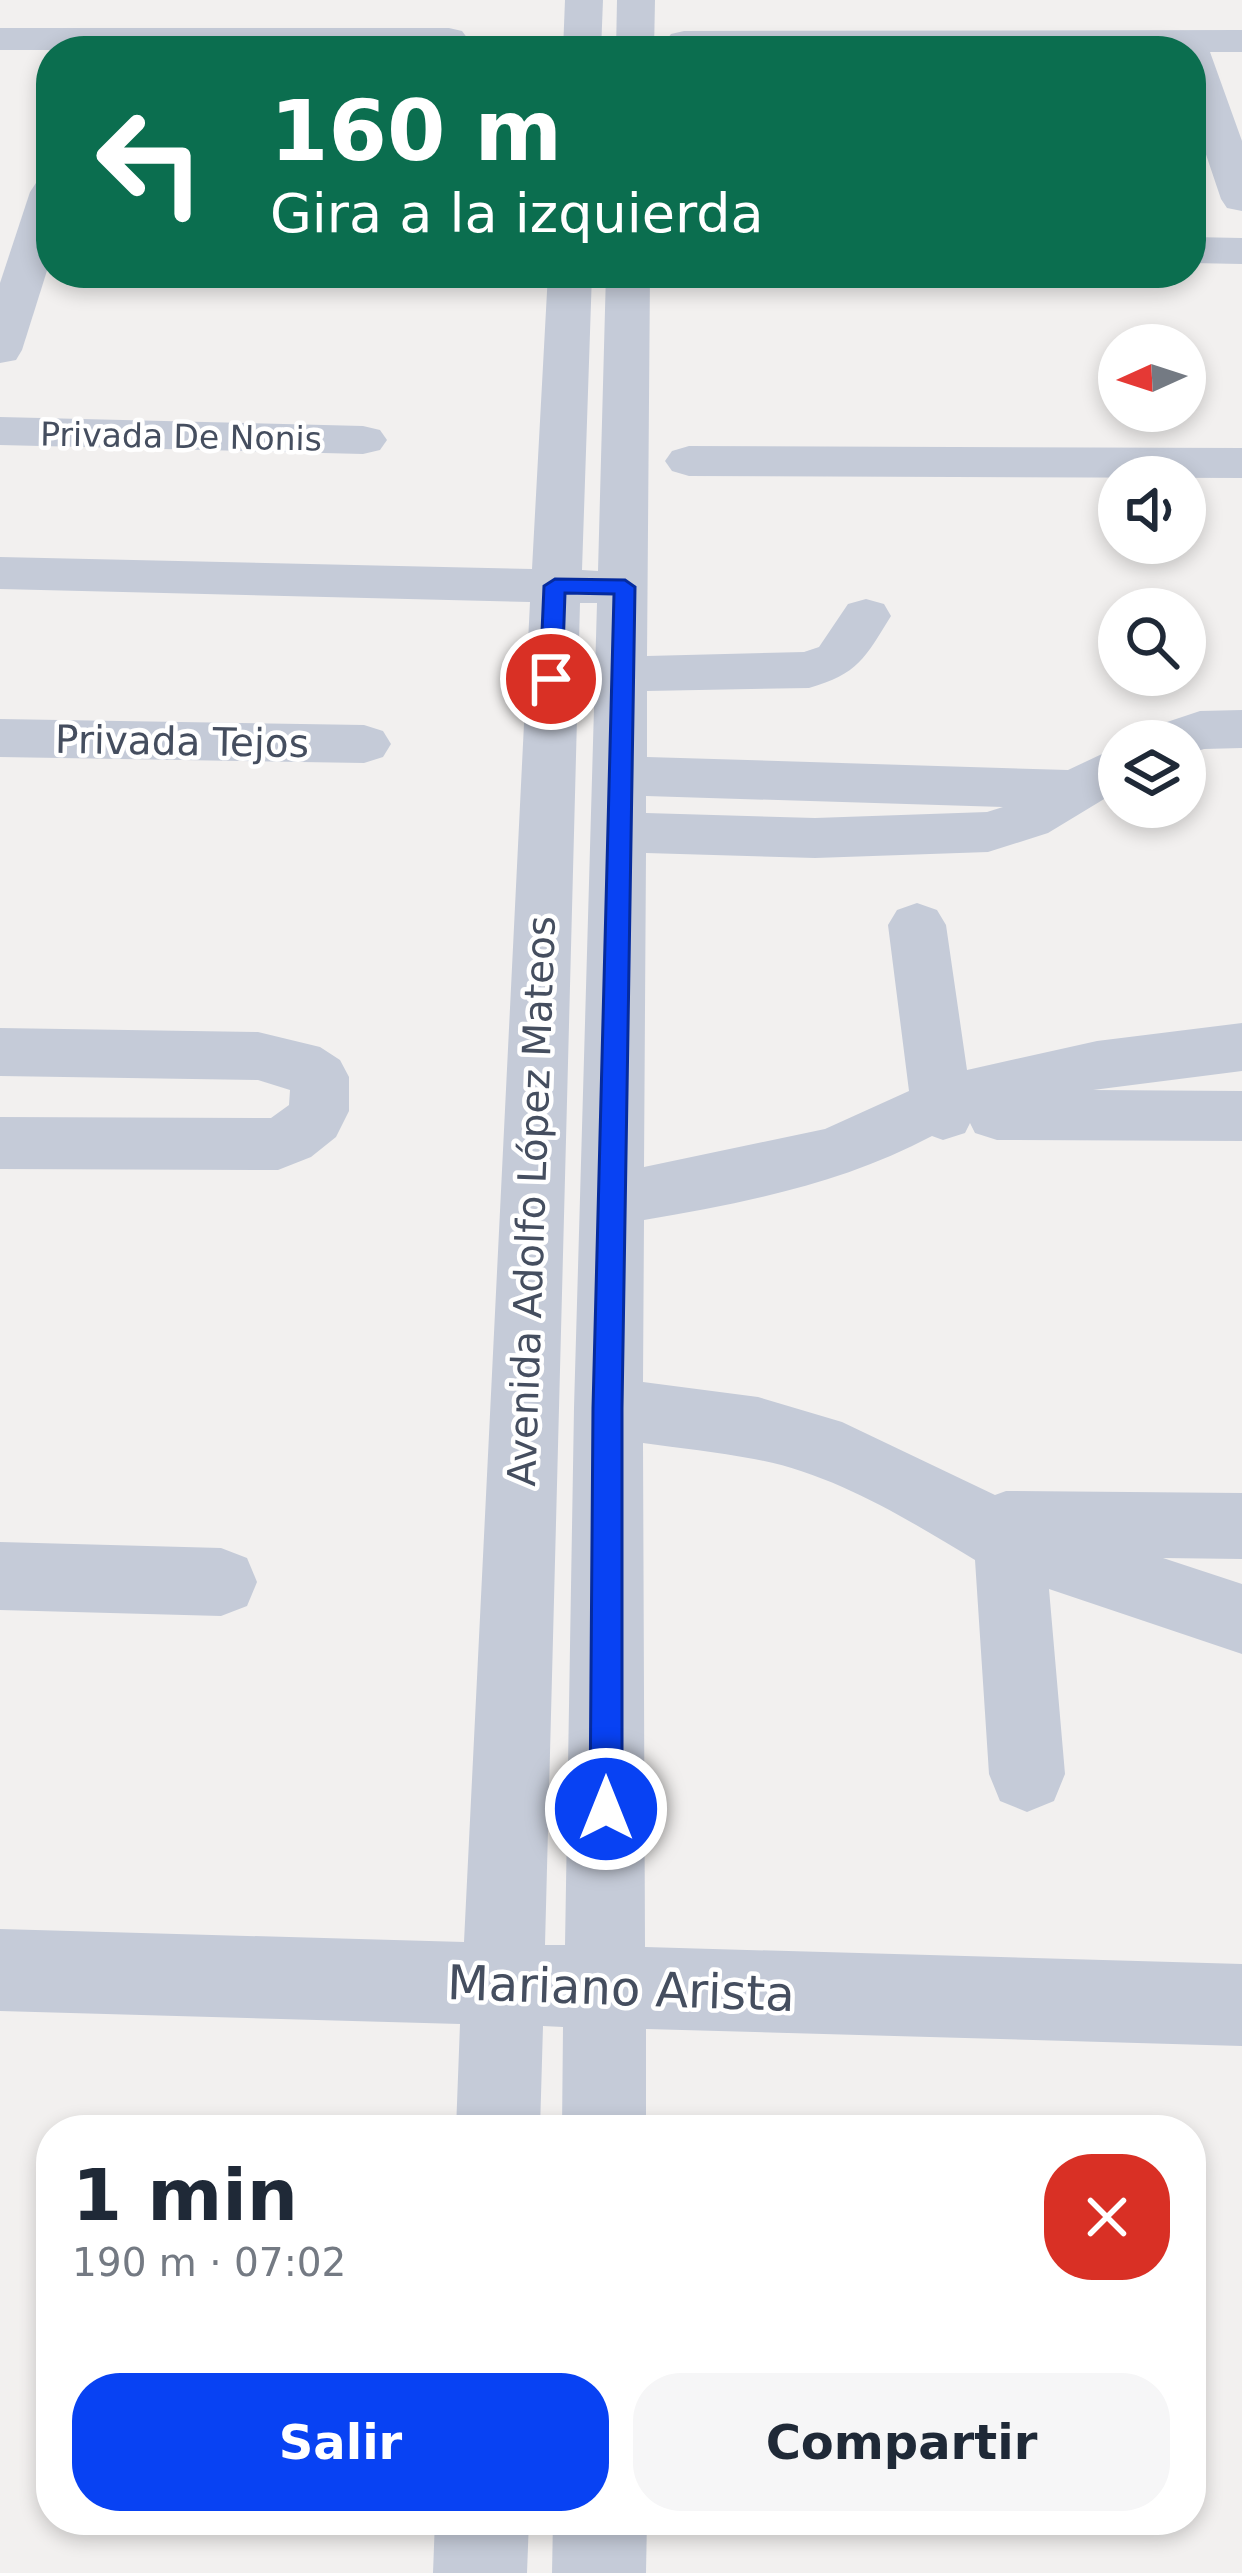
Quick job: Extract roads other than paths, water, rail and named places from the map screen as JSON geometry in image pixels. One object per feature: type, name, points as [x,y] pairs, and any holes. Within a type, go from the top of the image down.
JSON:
[{"type":"street","points":[[583,36],[584,0]]},
{"type":"street","points":[[635,36],[636,0]]},
{"type":"street","points":[[0,39],[36,41]]},
{"type":"street","points":[[1206,46],[1242,41]]},
{"type":"street","points":[[1206,97],[1242,199]]},
{"type":"street","points":[[0,350],[36,208]]},
{"type":"street","points":[[1206,211],[1242,212]]},
{"type":"street","points":[[1206,250],[1242,251]]},
{"type":"street","name":"Avenida Adolfo López Mateos","points":[[499,2115],[570,288]]},
{"type":"street","name":"Avenida Adolfo López Mateos","points":[[604,2115],[608,1408],[628,288]]},
{"type":"street","name":"Privada De Nonis","points":[[0,431],[363,440]]},
{"type":"street","points":[[689,460],[1242,463]]},
{"type":"street","points":[[0,573],[625,587]]},
{"type":"street","points":[[622,674],[809,670],[837,659],[866,616]]},
{"type":"street","points":[[1206,730],[1242,729]]},
{"type":"street","name":"Privada Tejos","points":[[0,738],[364,744]]},
{"type":"street","points":[[620,804],[812,782],[1098,777]]},
{"type":"street","points":[[620,804],[814,838],[988,832],[1028,819],[1098,777]]},
{"type":"street","points":[[812,782],[814,838]]},
{"type":"street","points":[[917,925],[937,1111]]},
{"type":"street","points":[[613,1198],[795,1165],[937,1111],[1120,1061],[1242,1047]]},
{"type":"street","points":[[0,1052],[258,1056],[298,1064],[318,1077],[323,1096],[319,1114],[302,1134],[278,1144],[0,1143]]},
{"type":"street","points":[[937,1111],[1242,1117]]},
{"type":"street","points":[[608,1408],[758,1428],[842,1454],[1001,1531],[1242,1619]]},
{"type":"street","points":[[1001,1531],[1242,1526]]},
{"type":"street","points":[[1001,1531],[1027,1774]]},
{"type":"street","points":[[0,1576],[221,1582]]},
{"type":"street","name":"Mariano Arista","points":[[0,1970],[1242,2005]]},
{"type":"street","points":[[480,2573],[481,2535]]},
{"type":"street","points":[[599,2573],[600,2535]]}]
